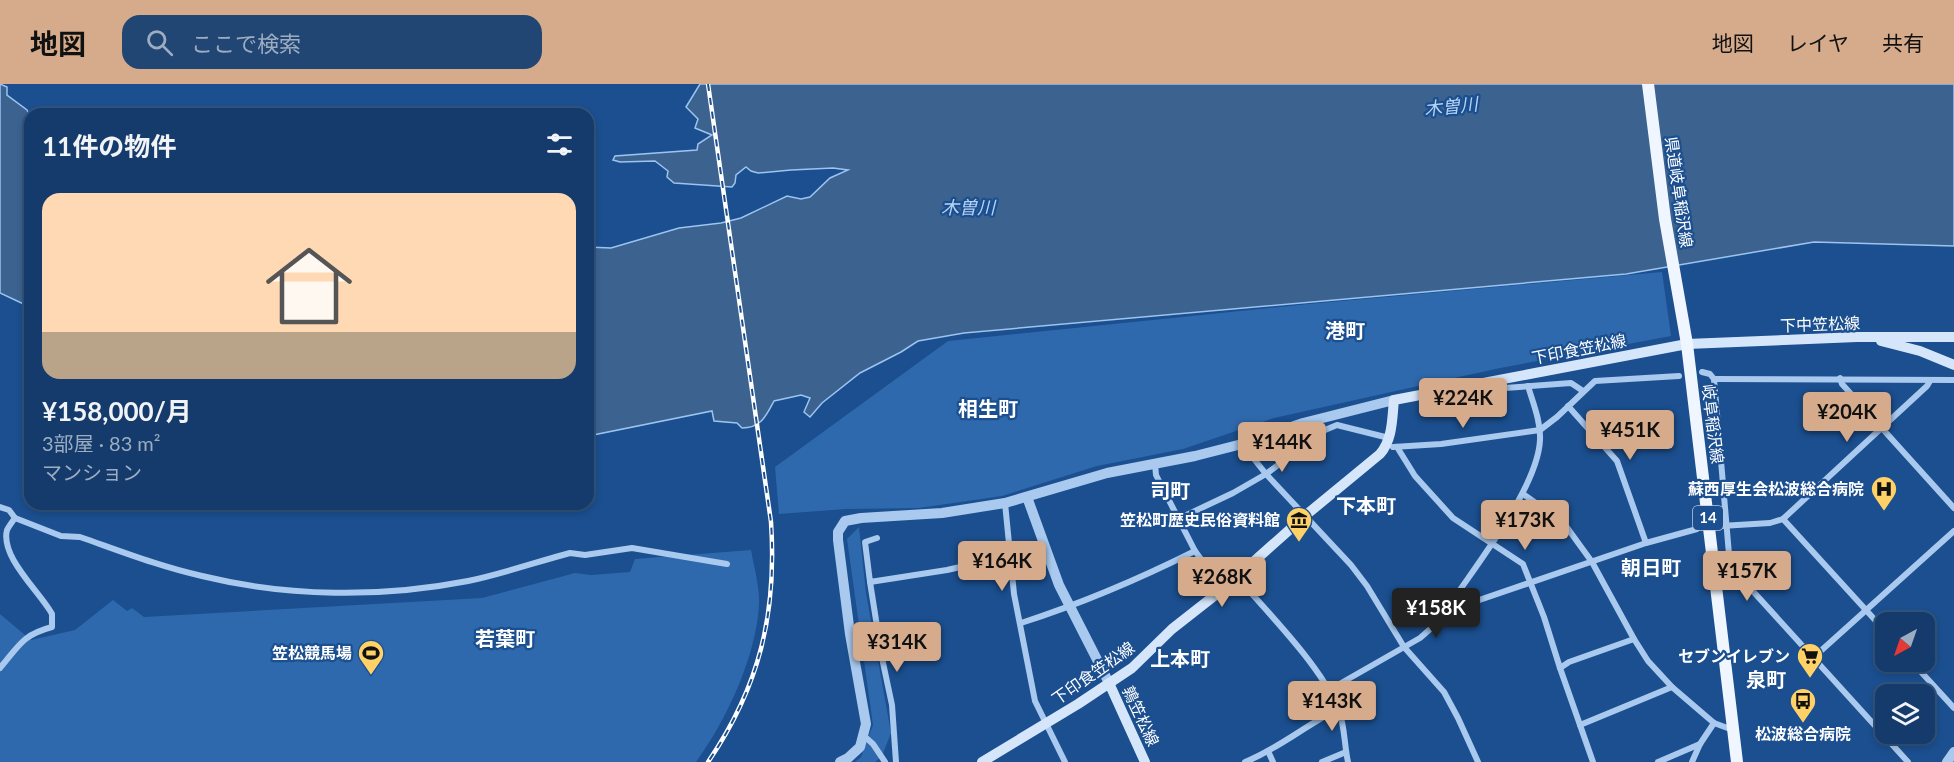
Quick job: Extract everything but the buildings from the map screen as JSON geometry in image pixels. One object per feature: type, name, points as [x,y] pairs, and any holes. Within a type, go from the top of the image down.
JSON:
[{"type":"main road","name":"県道岐阜稲沢線","points":[[1648,84],[1665,219],[1681,305]]},
{"type":"main road","name":"岐阜稲沢線","points":[[1681,305],[1734,731],[1740,761]]},
{"type":"main road","name":"下中笠松線","points":[[1687,344],[1857,337],[1954,337]]},
{"type":"main road","points":[[1857,337],[1920,351],[1954,365]]},
{"type":"main road","name":"下印食笠松線","points":[[1394,400],[1687,344]]},
{"type":"main road","points":[[1391,444],[1394,400]]},
{"type":"main road","name":"下印食笠松線","points":[[982,762],[1131,668],[1172,629],[1223,590],[1306,515],[1391,444]]},
{"type":"main road","name":"鶉笠松線","points":[[1109,683],[1145,762]]},
{"type":"street","points":[[1702,372],[1710,374],[1714,379],[1730,566],[1908,762]]},
{"type":"street","points":[[1178,519],[1233,493],[1266,474],[1325,430],[1337,425],[1391,444],[1441,444],[1540,430],[1595,381],[1679,376]]},
{"type":"street","points":[[1840,378],[1842,384],[1954,508]]},
{"type":"street","points":[[1714,379],[1954,380]]},
{"type":"street","points":[[1500,380],[1504,388],[1571,383],[1583,391]]},
{"type":"street","points":[[1725,526],[1770,523],[1783,519],[1930,381]]},
{"type":"street","points":[[1453,609],[1455,597],[1523,494],[1532,475],[1540,443],[1540,430],[1528,387]]},
{"type":"street","points":[[840,762],[860,747],[864,736],[865,713],[850,633],[838,540],[838,532],[846,521],[942,513],[1005,503],[1107,473],[1242,444],[1303,423],[1394,400]]},
{"type":"street","points":[[1568,406],[1617,462],[1646,543]]},
{"type":"street","points":[[1242,444],[1266,474],[1351,565],[1367,586],[1404,647],[1444,692],[1478,762]]},
{"type":"street","points":[[1391,444],[1433,498],[1453,518],[1523,564],[1593,762]]},
{"type":"street","points":[[1155,464],[1156,475],[1178,519],[1195,550],[1223,590]]},
{"type":"street","points":[[1523,494],[1563,522],[1592,562],[1648,661],[1672,687],[1714,723],[1734,731]]},
{"type":"street","points":[[1028,497],[1059,585],[1109,683]]},
{"type":"street","points":[[1005,503],[1014,594],[1035,701],[1065,762]]},
{"type":"street","points":[[0,507],[9,510],[15,518],[61,536],[80,537],[200,576],[291,590],[367,593],[423,588],[469,580],[570,553],[585,555],[632,548],[727,564]]},
{"type":"street","points":[[0,668],[27,636],[52,627],[52,614],[11,559],[6,545],[6,531],[15,518]]},
{"type":"street","points":[[1783,519],[1875,620]]},
{"type":"street","points":[[1329,690],[1420,638],[1453,609],[1646,543],[1697,529]]},
{"type":"street","points":[[1814,657],[1954,531]]},
{"type":"street","points":[[877,538],[865,542],[880,648],[892,705],[896,762]]},
{"type":"street","points":[[1021,622],[1054,612],[1159,568],[1195,550]]},
{"type":"street","points":[[870,582],[947,570],[1009,556]]},
{"type":"street","points":[[1237,577],[1308,660],[1329,690],[1338,709],[1348,762]]},
{"type":"street","points":[[1560,668],[1569,662],[1634,639]]},
{"type":"street","points":[[1921,672],[1954,708]]},
{"type":"street","points":[[1580,725],[1672,687]]},
{"type":"street","points":[[1245,762],[1268,751],[1316,720],[1338,709]]},
{"type":"street","points":[[1692,762],[1700,744],[1714,723]]},
{"type":"street","points":[[864,736],[873,744],[885,762]]},
{"type":"street","points":[[1658,762],[1700,744]]},
{"type":"street","points":[[1268,751],[1273,762]]},
{"type":"street","points":[[1322,762],[1346,752]]},
{"type":"street","points":[[1947,762],[1954,752]]},
{"type":"shaded area","points":[[1662,272],[1671,336],[1495,369],[1274,418],[1183,449],[1097,466],[1002,496],[919,508],[846,509],[779,514],[775,467],[948,341],[1309,304]]},
{"type":"shaded area","points":[[859,527],[866,593],[891,733],[882,756],[875,762],[855,762],[861,757],[873,725],[847,539]]},
{"type":"shaded area","name":"笠松競馬場","points":[[751,550],[759,598],[757,625],[752,646],[738,688],[718,727],[696,762],[0,762],[0,614],[31,640],[75,630],[113,600],[127,611],[132,608],[144,617],[482,598],[575,573],[591,575],[630,572],[635,559]]},
{"type":"water","points":[[0,84],[7,87],[7,95],[24,108],[24,304],[0,293]]},
{"type":"water","name":"木曽川","points":[[700,84],[1954,84],[1954,246],[1814,242],[1626,274],[964,333],[918,341],[860,373],[822,403],[810,417],[804,412],[810,398],[801,395],[774,401],[762,420],[749,427],[742,428],[737,423],[714,421],[712,411],[594,435],[594,247],[611,248],[679,228],[741,218],[787,196],[801,199],[810,197],[830,178],[848,170],[833,168],[758,173],[746,167],[736,175],[732,187],[674,183],[667,177],[668,171],[655,161],[620,162],[613,160],[615,156],[697,150],[698,144],[712,135],[695,128],[698,119],[686,107]]},
{"type":"railway","points":[[708,84],[771,522],[772,555],[771,587],[761,648],[741,705],[708,762]]},
{"type":"place","name":"蘇西厚生会松波総合病院","points":[[1884,512]]},
{"type":"place","name":"笠松町歴史民俗資料館","points":[[1299,543]]},
{"type":"place","name":"笠松競馬場","points":[[371,676]]},
{"type":"place","name":"セブンイレブン","points":[[1810,679]]},
{"type":"place","name":"松波総合病院","points":[[1803,724]]},
{"type":"district","name":"港町","points":[[1345,331]]},
{"type":"district","name":"相生町","points":[[988,409]]},
{"type":"district","name":"司町","points":[[1170,491]]},
{"type":"district","name":"下本町","points":[[1366,506]]},
{"type":"district","name":"朝日町","points":[[1651,568]]},
{"type":"district","name":"若葉町","points":[[505,639]]},
{"type":"district","name":"上本町","points":[[1180,659]]},
{"type":"district","name":"泉町","points":[[1766,680]]}]
